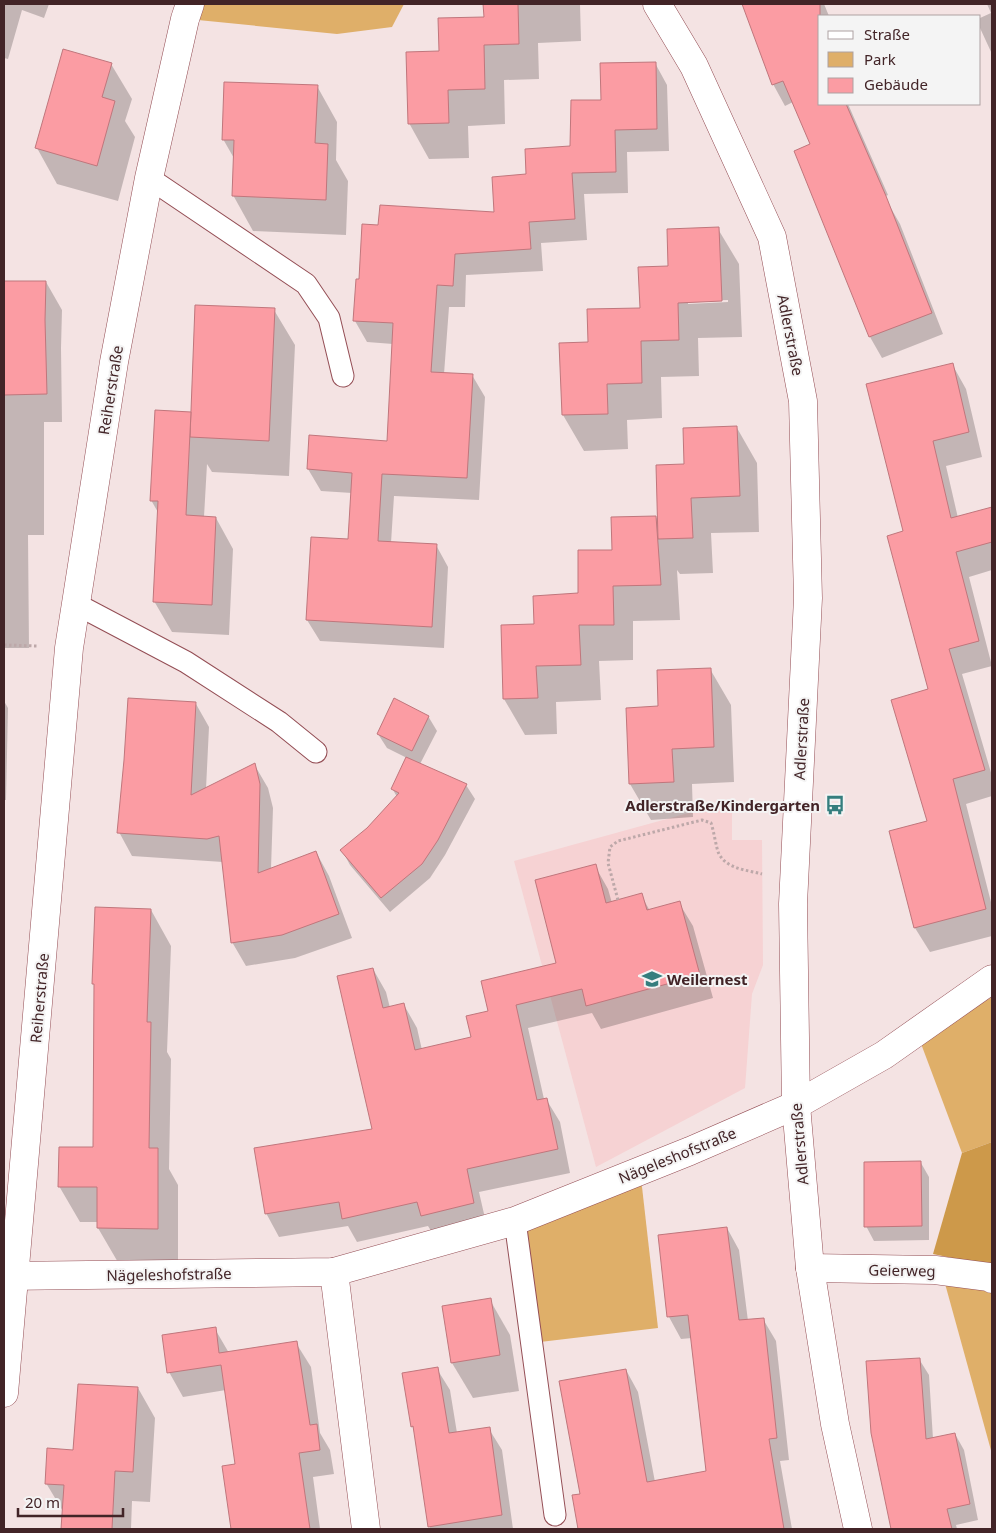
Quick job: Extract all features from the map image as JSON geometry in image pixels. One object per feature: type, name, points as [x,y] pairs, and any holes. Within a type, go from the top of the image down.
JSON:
[{"type":"street","name":"Reiherstraße","points":[[4,1393],[9,1276],[69,648],[114,362],[149,178],[185,18],[190,4]]},
{"type":"street","name":"Adlerstraße","points":[[657,4],[694,66],[772,237],[803,401],[808,598],[793,904],[796,1106],[810,1268],[835,1424],[858,1529]]},
{"type":"street","name":"Nägeleshofstraße","points":[[9,1276],[334,1272],[515,1220],[690,1151],[796,1106],[884,1055],[992,980]]},
{"type":"street","name":"Geierweg","points":[[810,1268],[935,1270],[989,1277],[992,1279]]},
{"type":"street","points":[[334,1272],[366,1529]]},
{"type":"lane","points":[[149,178],[306,284],[329,318],[343,376]]},
{"type":"lane","points":[[76,604],[186,662],[279,722],[316,752]]},
{"type":"lane","points":[[515,1220],[555,1515]]},
{"type":"path","points":[[618,900],[608,863],[610,847],[618,841],[702,820],[711,822],[718,853],[727,865],[762,874],[795,871]]},
{"type":"shaded area","name":"Weilernest","points":[[732,801],[732,840],[762,840],[763,965],[752,994],[745,1088],[596,1167],[514,861]]},
{"type":"shaded area","points":[[992,1142],[991,1266],[933,1254],[962,1153]]},
{"type":"green space","points":[[203,4],[404,4],[392,27],[337,34],[198,20]]},
{"type":"green space","points":[[992,997],[992,1142],[962,1153],[920,1041]]},
{"type":"green space","points":[[641,1178],[658,1328],[540,1342],[522,1224]]},
{"type":"green space","points":[[944,1280],[992,1288],[992,1454]]},
{"type":"building","points":[[483,4],[518,4],[519,44],[484,45],[485,89],[448,90],[449,123],[408,124],[406,52],[439,51],[438,18],[484,17]]},
{"type":"building","points":[[742,4],[820,4],[820,15],[818,15],[818,105],[846,105],[886,196],[932,313],[869,337],[794,151],[810,144],[783,81],[772,85]]},
{"type":"building","points":[[63,49],[112,63],[102,97],[115,101],[97,166],[35,148]]},
{"type":"building","points":[[656,62],[657,129],[615,130],[616,172],[572,173],[575,219],[529,222],[531,249],[455,254],[453,286],[437,285],[431,372],[473,374],[467,478],[382,474],[378,541],[437,544],[432,627],[306,620],[311,537],[348,539],[352,473],[307,469],[309,435],[387,441],[393,323],[353,321],[356,279],[359,279],[362,224],[378,225],[380,205],[494,212],[492,177],[526,174],[525,149],[570,146],[571,100],[601,100],[600,63]]},
{"type":"building","points":[[224,82],[318,85],[315,143],[328,144],[326,200],[232,196],[234,140],[222,140]]},
{"type":"building","points":[[719,227],[722,301],[678,303],[679,340],[641,341],[642,383],[607,384],[608,414],[562,415],[559,343],[588,342],[587,309],[640,308],[638,267],[668,266],[667,229]]},
{"type":"building","points":[[4,281],[46,281],[47,394],[4,395]]},
{"type":"building","points":[[195,305],[275,308],[269,441],[190,437]]},
{"type":"building","points":[[953,363],[969,432],[933,441],[951,518],[992,507],[992,542],[956,552],[979,641],[949,649],[985,770],[953,779],[986,909],[914,928],[889,831],[927,821],[891,700],[928,689],[887,536],[903,531],[866,384]]},
{"type":"building","points":[[155,410],[191,412],[186,515],[216,517],[212,605],[153,602],[158,501],[150,501]]},
{"type":"building","points":[[737,426],[740,496],[691,498],[693,538],[658,539],[656,465],[684,464],[683,428]]},
{"type":"building","points":[[656,516],[661,585],[613,586],[614,625],[579,625],[581,665],[536,666],[538,698],[503,699],[501,625],[534,624],[533,596],[578,593],[578,550],[612,550],[611,517]]},
{"type":"building","points":[[711,668],[714,747],[672,749],[674,782],[629,784],[626,708],[658,706],[657,670]]},
{"type":"building","points":[[128,698],[196,702],[191,795],[255,763],[260,784],[258,873],[316,851],[339,914],[282,935],[231,943],[219,836],[207,839],[117,833]]},
{"type":"building","points":[[394,698],[429,716],[412,751],[377,734]]},
{"type":"building","points":[[406,757],[467,784],[438,840],[422,864],[381,898],[340,850],[367,828],[399,793],[391,789]]},
{"type":"building","points":[[596,864],[606,903],[642,893],[647,910],[680,901],[700,975],[586,1006],[582,989],[516,1005],[537,1100],[547,1098],[558,1149],[467,1169],[474,1203],[421,1216],[417,1202],[342,1219],[339,1202],[265,1214],[254,1148],[372,1129],[337,976],[373,968],[383,1008],[404,1003],[415,1050],[471,1037],[466,1016],[488,1011],[481,981],[556,963],[535,880]]},
{"type":"building","points":[[95,907],[151,909],[147,1022],[151,1022],[149,1148],[158,1148],[158,1229],[97,1228],[97,1187],[58,1187],[59,1147],[93,1147],[94,984],[92,984]]},
{"type":"building","points":[[921,1161],[922,1226],[864,1227],[864,1162]]},
{"type":"building","points":[[727,1227],[739,1320],[764,1318],[777,1438],[769,1439],[784,1529],[578,1529],[572,1495],[580,1494],[559,1381],[626,1369],[647,1482],[706,1471],[688,1315],[667,1317],[658,1235]]},
{"type":"building","points":[[491,1298],[500,1355],[451,1363],[442,1306]]},
{"type":"building","points":[[216,1327],[219,1353],[297,1341],[310,1425],[317,1424],[320,1450],[299,1453],[310,1529],[231,1529],[222,1466],[235,1464],[221,1365],[167,1373],[162,1335]]},
{"type":"building","points":[[920,1358],[926,1439],[955,1433],[970,1504],[947,1509],[952,1529],[891,1529],[871,1433],[866,1361]]},
{"type":"building","points":[[438,1367],[449,1433],[490,1427],[502,1515],[428,1527],[413,1426],[411,1427],[402,1373]]},
{"type":"building","points":[[78,1384],[138,1387],[133,1472],[115,1471],[112,1529],[61,1529],[64,1485],[45,1484],[47,1448],[73,1450]]},
{"type":"place","name":"Adlerstraße/Kindergarten","points":[[835,805]]},
{"type":"place","name":"Weilernest","points":[[652,979]]}]
